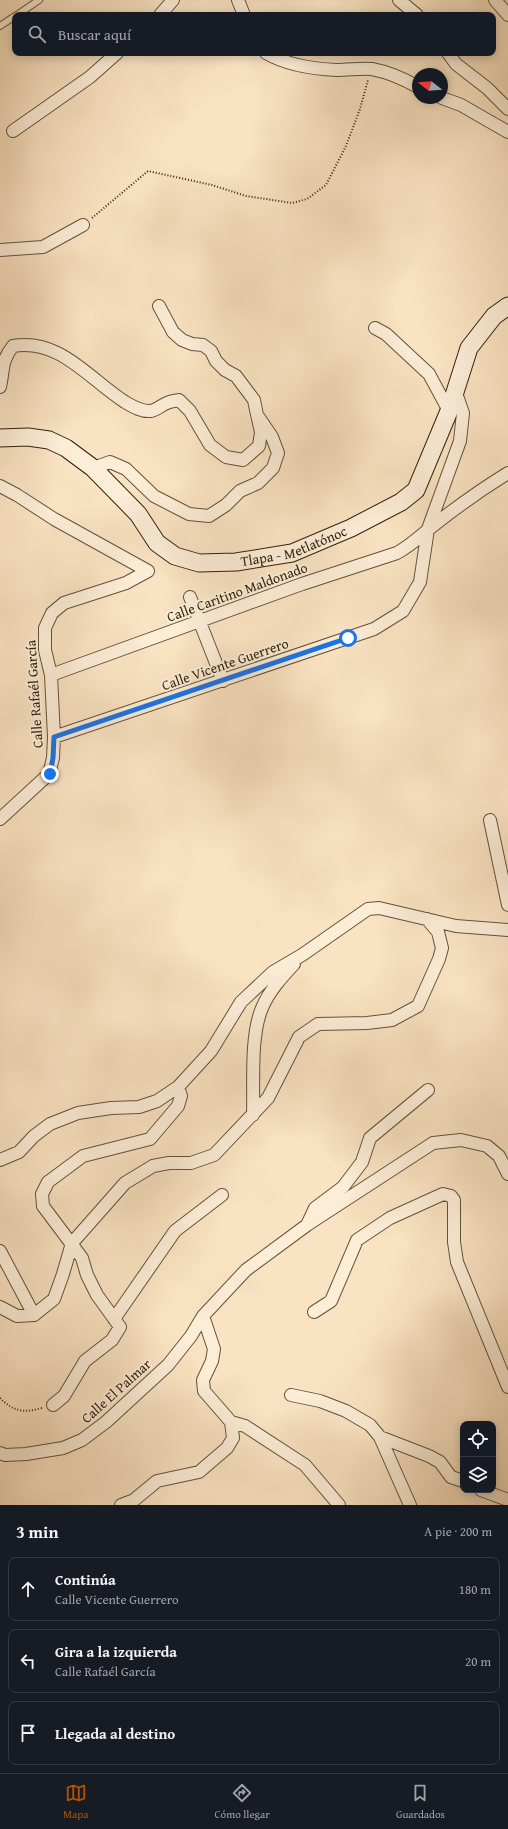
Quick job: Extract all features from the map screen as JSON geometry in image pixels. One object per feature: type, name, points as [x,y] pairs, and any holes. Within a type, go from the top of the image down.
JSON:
[{"type":"main road","name":"Tlapa - Metlatónoc","points":[[0,438],[28,437],[49,440],[66,448],[93,468],[138,514],[157,543],[175,556],[199,563],[236,562],[292,553],[351,528],[401,502],[416,490],[449,411],[469,348],[494,316],[508,306]]},
{"type":"street","points":[[163,12],[173,0]]},
{"type":"street","points":[[238,0],[243,12]]},
{"type":"street","points":[[399,0],[413,12]]},
{"type":"street","points":[[495,0],[508,15]]},
{"type":"street","points":[[13,131],[90,77],[114,56]]},
{"type":"street","points":[[271,56],[280,61],[300,66],[336,70],[371,69],[401,78],[412,84]]},
{"type":"street","points":[[450,56],[456,64],[487,88],[508,109]]},
{"type":"street","points":[[448,100],[461,105],[508,132]]},
{"type":"street","points":[[0,250],[43,247],[83,225]]},
{"type":"street","points":[[0,386],[2,365],[6,354],[13,346],[25,344],[49,348],[71,359],[111,392],[136,408],[150,411],[168,402],[179,400],[190,411],[210,445],[226,457],[243,460],[259,446],[261,432],[254,400],[236,376],[225,370],[216,361],[211,351],[203,345],[192,344],[182,340],[173,332],[159,306]]},
{"type":"street","points":[[375,328],[386,334],[429,374],[449,411]]},
{"type":"street","points":[[428,529],[460,440],[463,413],[455,389]]},
{"type":"street","points":[[93,468],[110,462],[126,469],[154,496],[190,514],[209,516],[226,505],[240,491],[258,483],[273,468],[278,453],[272,437],[257,415]]},
{"type":"street","name":"Calle Caritino Maldonado","points":[[51,675],[201,622],[302,584],[397,553],[411,546],[428,529],[485,487],[508,473]]},
{"type":"street","name":"Calle Rafaél García","points":[[0,486],[54,519],[148,571],[126,583],[64,603],[52,613],[45,628],[45,650],[51,675],[54,737],[53,758],[50,774],[0,819]]},
{"type":"street","name":"Calle Vicente Guerrero","points":[[54,737],[374,629],[402,611],[420,582],[428,529]]},
{"type":"street","points":[[190,597],[223,681]]},
{"type":"street","points":[[490,820],[508,905]]},
{"type":"street","points":[[0,1160],[19,1152],[34,1136],[50,1124],[78,1113],[111,1108],[139,1107],[157,1101],[178,1087],[211,1051],[241,1002],[273,972],[302,955],[368,909],[379,908],[456,926],[508,930]]},
{"type":"street","points":[[0,1307],[17,1316],[34,1315],[54,1299],[72,1243],[125,1183],[153,1166],[169,1163],[190,1163],[214,1155],[268,1098],[299,1037],[318,1024],[367,1023],[392,1020],[418,1006],[439,959],[442,948],[438,932],[428,919]]},
{"type":"street","points":[[253,1115],[255,1032],[262,1008],[277,983],[302,955]]},
{"type":"street","points":[[52,1406],[64,1396],[85,1361],[112,1340],[120,1327],[97,1294],[87,1275],[82,1258],[43,1206],[42,1194],[48,1182],[83,1156],[150,1139],[178,1106],[180,1096],[178,1087]]},
{"type":"street","points":[[308,1225],[315,1208],[343,1187],[362,1162],[370,1138],[428,1090]]},
{"type":"street","name":"Calle El Palmar","points":[[0,1453],[26,1454],[63,1448],[82,1440],[106,1422],[168,1365],[191,1336],[203,1316],[246,1270],[308,1225],[433,1143],[461,1140],[487,1146],[499,1156],[508,1174]]},
{"type":"street","points":[[314,1312],[331,1301],[357,1240],[390,1218],[443,1194],[451,1196],[454,1200],[454,1242],[457,1262],[508,1388]]},
{"type":"street","points":[[114,1319],[175,1231],[222,1195]]},
{"type":"street","points":[[0,1251],[34,1315]]},
{"type":"street","points":[[203,1316],[214,1349],[212,1361],[203,1380],[204,1391],[231,1422],[245,1426],[305,1465],[336,1504]]},
{"type":"street","points":[[291,1395],[320,1401],[346,1411],[370,1425],[380,1437],[410,1505]]},
{"type":"street","points":[[121,1505],[134,1500],[157,1482],[199,1472],[226,1448],[233,1438],[231,1422]]},
{"type":"street","points":[[380,1437],[429,1456],[440,1462],[451,1477],[460,1480]]},
{"type":"street","points":[[489,1493],[508,1500]]},
{"type":"lane","points":[[22,12],[39,0]]},
{"type":"lane","points":[[0,26],[12,18]]},
{"type":"path","points":[[83,225],[148,171],[212,185],[246,196],[292,203],[307,199],[326,186],[346,146],[360,109],[371,69]]},
{"type":"path","points":[[0,1398],[9,1407],[29,1411],[52,1406]]},
{"type":"route","points":[[50,774],[53,758],[54,737],[348,638]]}]
